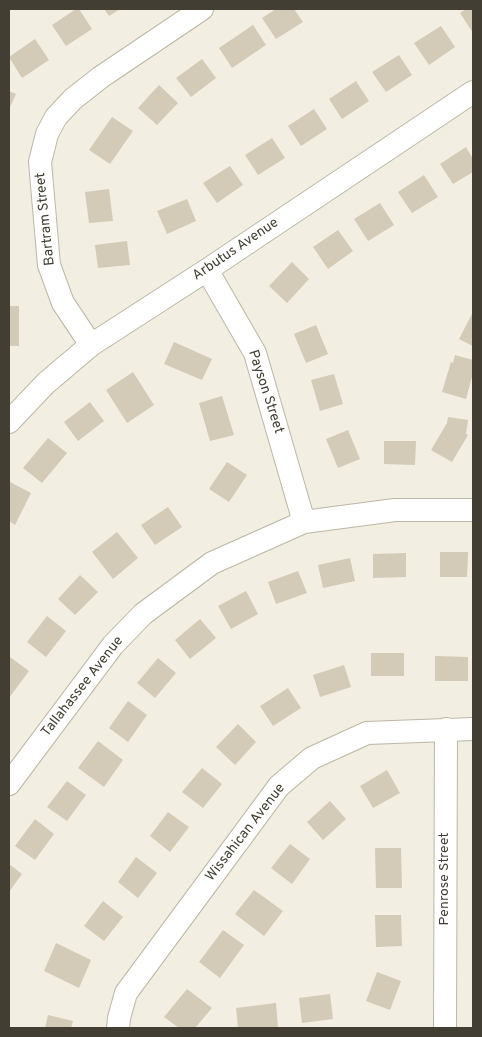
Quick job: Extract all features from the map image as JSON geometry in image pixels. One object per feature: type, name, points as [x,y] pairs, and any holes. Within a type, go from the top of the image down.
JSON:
[{"type":"street","name":"Bartram Street","points":[[91,345],[63,303],[49,265],[40,162],[47,134],[56,117],[72,99],[101,77],[202,9]]},
{"type":"street","name":"Arbutus Avenue","points":[[9,422],[46,383],[91,345],[207,270],[473,92]]},
{"type":"street","name":"Payson Street","points":[[207,270],[255,353],[304,522]]},
{"type":"street","name":"Tallahassee Avenue","points":[[9,784],[113,645],[143,614],[212,563],[304,522],[395,510],[473,510]]},
{"type":"street","name":"Wissahican Avenue","points":[[118,1028],[126,993],[279,786],[312,758],[367,733],[473,728]]},
{"type":"street","name":"Penrose Street","points":[[445,1028],[446,729]]},
{"type":"building","points":[[76,9],[79,9],[92,29],[66,46],[52,25]]},
{"type":"building","points":[[104,9],[120,9],[109,16]]},
{"type":"building","points":[[276,9],[294,9],[303,22],[276,39],[262,18]]},
{"type":"building","points":[[466,9],[473,9],[473,33],[460,13]]},
{"type":"building","points":[[253,25],[266,45],[232,68],[219,48]]},
{"type":"building","points":[[441,26],[455,47],[429,65],[414,43]]},
{"type":"building","points":[[35,39],[49,60],[22,78],[9,57]]},
{"type":"building","points":[[399,55],[412,75],[386,92],[372,72]]},
{"type":"building","points":[[202,59],[216,78],[191,97],[176,78]]},
{"type":"building","points":[[356,81],[369,101],[342,119],[329,99]]},
{"type":"building","points":[[159,85],[178,103],[157,125],[138,108]]},
{"type":"building","points":[[9,91],[16,94],[9,109]]},
{"type":"building","points":[[314,109],[327,129],[301,146],[288,126]]},
{"type":"building","points":[[112,117],[133,131],[110,164],[89,150]]},
{"type":"building","points":[[272,138],[285,158],[258,175],[245,155]]},
{"type":"building","points":[[466,147],[473,159],[473,172],[453,184],[440,164]]},
{"type":"building","points":[[230,166],[243,185],[217,203],[203,183]]},
{"type":"building","points":[[424,175],[438,197],[412,213],[398,192]]},
{"type":"building","points":[[109,189],[113,221],[89,223],[85,192]]},
{"type":"building","points":[[187,199],[196,221],[167,234],[157,211]]},
{"type":"building","points":[[380,203],[394,225],[368,241],[354,219]]},
{"type":"building","points":[[338,230],[353,251],[328,269],[313,247]]},
{"type":"building","points":[[127,241],[130,265],[98,268],[95,245]]},
{"type":"building","points":[[292,262],[309,279],[287,303],[269,286]]},
{"type":"building","points":[[9,306],[19,306],[19,346],[9,346]]},
{"type":"building","points":[[473,312],[473,346],[459,339]]},
{"type":"building","points":[[316,325],[328,354],[306,363],[294,334]]},
{"type":"building","points":[[174,342],[212,359],[202,380],[164,364]]},
{"type":"building","points":[[455,355],[473,360],[473,373],[466,399],[442,392]]},
{"type":"building","points":[[133,372],[154,405],[127,423],[106,390]]},
{"type":"building","points":[[334,374],[343,404],[320,411],[311,380]]},
{"type":"building","points":[[222,396],[234,435],[210,441],[199,403]]},
{"type":"building","points":[[90,402],[104,421],[78,441],[64,422]]},
{"type":"building","points":[[448,417],[468,420],[466,434],[468,435],[452,462],[431,450],[447,423]]},
{"type":"building","points":[[348,430],[360,459],[338,468],[326,439]]},
{"type":"building","points":[[48,438],[67,453],[42,483],[23,468]]},
{"type":"building","points":[[384,441],[416,441],[415,465],[384,464]]},
{"type":"building","points":[[227,462],[247,475],[229,502],[209,489]]},
{"type":"building","points":[[10,482],[31,493],[15,525],[9,521]]},
{"type":"building","points":[[168,507],[182,527],[155,545],[141,525]]},
{"type":"building","points":[[117,532],[138,558],[113,579],[92,552]]},
{"type":"building","points":[[440,552],[468,552],[467,577],[440,577]]},
{"type":"building","points":[[406,553],[406,577],[373,578],[373,554]]},
{"type":"building","points":[[350,558],[355,581],[323,588],[318,565]]},
{"type":"building","points":[[298,571],[307,593],[276,604],[268,582]]},
{"type":"building","points":[[80,575],[98,592],[75,615],[58,599]]},
{"type":"building","points":[[246,591],[258,614],[231,629],[218,606]]},
{"type":"building","points":[[47,616],[66,631],[46,657],[27,642]]},
{"type":"building","points":[[200,619],[216,638],[190,659],[175,640]]},
{"type":"building","points":[[371,653],[404,653],[404,676],[371,676]]},
{"type":"building","points":[[435,656],[468,657],[468,681],[435,681]]},
{"type":"building","points":[[10,657],[29,671],[9,698],[9,659]]},
{"type":"building","points":[[158,658],[176,673],[155,698],[137,683]]},
{"type":"building","points":[[344,665],[351,687],[320,697],[313,675]]},
{"type":"building","points":[[288,688],[301,708],[273,726],[260,706]]},
{"type":"building","points":[[128,701],[147,715],[128,742],[109,728]]},
{"type":"building","points":[[238,724],[256,742],[235,765],[216,747]]},
{"type":"building","points":[[98,741],[123,760],[104,787],[78,768]]},
{"type":"building","points":[[202,768],[222,784],[203,808],[182,792]]},
{"type":"building","points":[[387,770],[400,793],[373,808],[360,786]]},
{"type":"building","points":[[67,781],[86,795],[67,821],[47,807]]},
{"type":"building","points":[[330,801],[346,819],[323,840],[307,822]]},
{"type":"building","points":[[168,812],[189,827],[170,852],[150,836]]},
{"type":"building","points":[[35,819],[54,834],[35,860],[15,846]]},
{"type":"building","points":[[290,844],[310,859],[292,884],[271,868]]},
{"type":"building","points":[[375,848],[401,848],[402,888],[376,888]]},
{"type":"building","points":[[136,857],[157,873],[138,898],[118,882]]},
{"type":"building","points":[[9,864],[22,874],[9,892]]},
{"type":"building","points":[[254,890],[283,911],[264,936],[235,914]]},
{"type":"building","points":[[103,901],[123,917],[104,941],[84,926]]},
{"type":"building","points":[[375,915],[401,915],[402,946],[376,947]]},
{"type":"building","points":[[223,930],[244,945],[220,978],[199,962]]},
{"type":"building","points":[[56,943],[91,960],[79,988],[44,971]]},
{"type":"building","points":[[377,972],[401,981],[390,1010],[366,1001]]},
{"type":"building","points":[[187,989],[212,1008],[195,1028],[179,1028],[164,1017]]},
{"type":"building","points":[[330,994],[333,1019],[302,1023],[299,998]]},
{"type":"building","points":[[276,1003],[278,1028],[238,1028],[236,1008]]},
{"type":"building","points":[[48,1015],[73,1021],[71,1028],[45,1028]]}]
